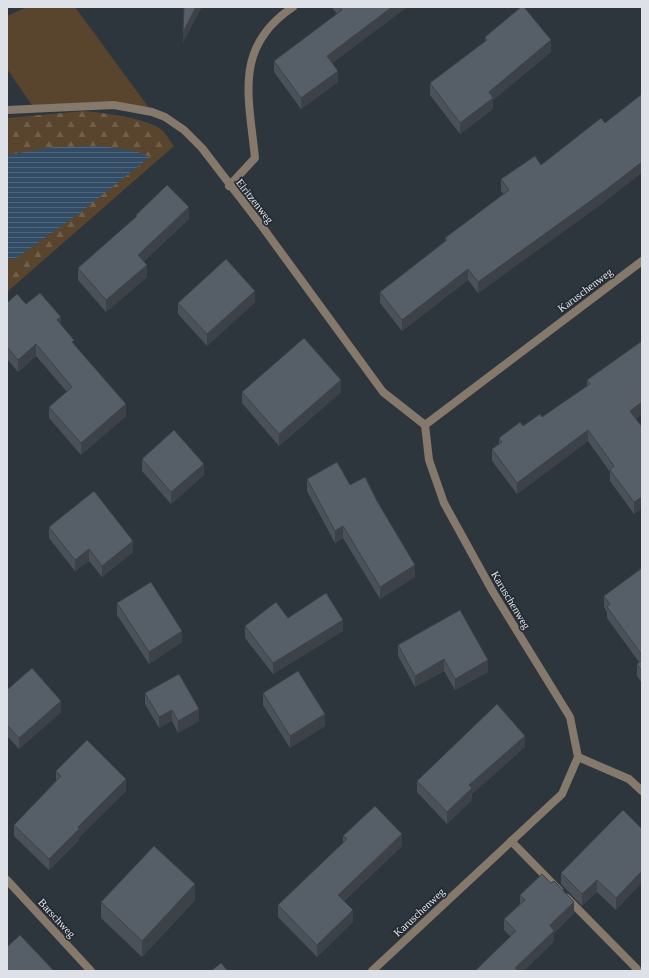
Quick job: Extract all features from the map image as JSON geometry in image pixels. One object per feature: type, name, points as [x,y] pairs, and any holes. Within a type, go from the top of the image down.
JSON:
[{"type":"street","points":[[229,186],[255,158],[248,88],[249,64],[258,41],[281,15],[293,7]]},
{"type":"street","name":"Elritzenweg","points":[[7,110],[114,105],[152,112],[165,117],[184,130],[202,148],[383,392],[425,425]]},
{"type":"street","name":"Karuschenweg","points":[[372,971],[562,794],[578,757],[570,717],[493,592],[444,503],[429,460],[425,425],[642,261]]},
{"type":"street","points":[[578,757],[629,779],[642,791]]},
{"type":"street","points":[[511,841],[637,969]]},
{"type":"street","name":"Barschweg","points":[[7,880],[91,971]]},
{"type":"green space","points":[[27,7],[75,7],[152,112],[114,105],[34,108],[7,69],[7,16]]},
{"type":"green space","points":[[85,111],[137,119],[156,126],[163,131],[174,146],[7,292],[7,118]]},
{"type":"water","points":[[103,146],[138,152],[150,157],[77,215],[15,259],[7,259],[7,155],[54,147]]},
{"type":"building","points":[[184,7],[196,7],[183,32]]},
{"type":"building","points":[[340,7],[392,7],[327,56],[338,71],[301,98],[274,61],[342,10]]},
{"type":"building","points":[[521,7],[524,7],[551,40],[489,92],[493,98],[460,123],[430,83],[487,40],[485,37]]},
{"type":"building","points":[[642,94],[642,162],[478,282],[468,269],[402,320],[380,292],[447,240],[445,238],[509,190],[501,179],[535,156],[541,165],[601,118],[605,123]]},
{"type":"building","points":[[167,185],[189,207],[138,255],[147,265],[106,300],[78,268],[137,216],[136,215]]},
{"type":"building","points":[[226,259],[255,291],[207,334],[178,303]]},
{"type":"building","points":[[40,293],[61,317],[57,320],[74,340],[72,342],[126,404],[81,443],[49,407],[72,387],[36,344],[18,360],[7,347],[7,303],[17,294],[26,304]]},
{"type":"building","points":[[304,338],[341,380],[279,434],[242,392]]},
{"type":"building","points":[[642,341],[642,402],[630,411],[642,427],[642,497],[634,502],[610,470],[614,466],[588,430],[517,483],[492,449],[502,442],[499,438],[520,422],[523,426],[540,414],[542,417],[590,384],[587,380]]},
{"type":"building","points":[[174,430],[204,464],[171,492],[142,459]]},
{"type":"building","points":[[337,462],[350,485],[365,477],[377,501],[415,565],[380,587],[343,526],[335,531],[307,479]]},
{"type":"building","points":[[94,491],[133,541],[102,566],[89,549],[75,560],[49,527]]},
{"type":"building","points":[[642,568],[642,655],[607,607],[610,604],[604,596]]},
{"type":"building","points":[[151,582],[182,631],[149,652],[117,603]]},
{"type":"building","points":[[326,593],[343,620],[273,663],[245,626],[276,602],[288,618]]},
{"type":"building","points":[[460,610],[488,660],[455,679],[444,659],[415,676],[398,645]]},
{"type":"building","points":[[642,660],[642,671],[637,664]]},
{"type":"building","points":[[32,668],[61,701],[19,738],[7,725],[7,690]]},
{"type":"building","points":[[298,671],[325,714],[290,736],[263,693]]},
{"type":"building","points":[[179,674],[199,709],[178,721],[172,710],[159,717],[145,693]]},
{"type":"building","points":[[497,704],[525,736],[469,785],[472,788],[447,812],[417,781]]},
{"type":"building","points":[[87,740],[126,779],[78,827],[79,829],[49,859],[14,825],[61,776],[56,771]]},
{"type":"building","points":[[375,806],[402,834],[338,895],[353,910],[317,945],[278,905],[347,839],[343,836]]},
{"type":"building","points":[[623,810],[642,829],[642,871],[616,898],[597,880],[582,894],[561,873]]},
{"type":"building","points":[[154,846],[195,884],[142,941],[101,902]]},
{"type":"building","points":[[542,874],[551,883],[554,881],[574,902],[550,925],[554,931],[515,968],[518,971],[475,971],[516,931],[504,919],[525,900],[520,895]]},
{"type":"building","points":[[20,935],[54,971],[7,971],[7,947]]},
{"type":"building","points":[[221,963],[228,971],[211,971]]}]
